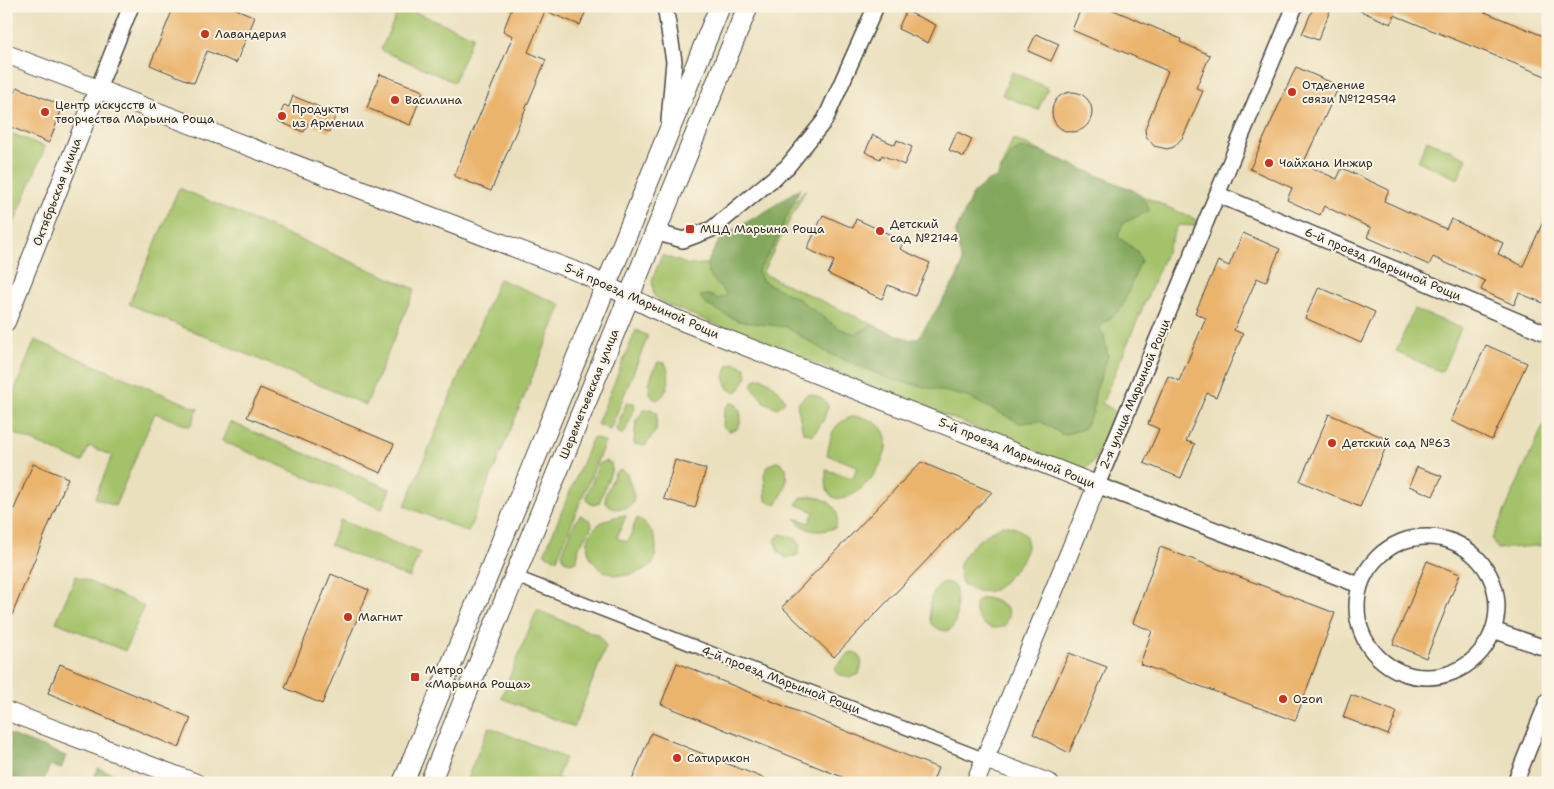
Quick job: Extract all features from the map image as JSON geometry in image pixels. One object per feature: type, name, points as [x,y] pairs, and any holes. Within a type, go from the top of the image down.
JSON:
[{"type":"main road","name":"Шереметьевская улица","points":[[403,783],[720,6]]},
{"type":"main road","name":"Шереметьевская улица","points":[[430,783],[748,6]]},
{"type":"street","name":"Октябрьская улица","points":[[6,322],[131,6]]},
{"type":"street","points":[[666,6],[674,61],[668,131]]},
{"type":"street","points":[[655,232],[683,240],[712,229],[787,167],[825,120],[876,6]]},
{"type":"street","name":"2-я улица Марьиной Рощи","points":[[975,783],[1295,6]]},
{"type":"street","name":"5-й проезд Марьиной Рощи","points":[[6,54],[606,285],[666,315],[1097,485],[1360,585]]},
{"type":"street","name":"6-й проезд Марьиной Рощи","points":[[1219,194],[1548,334]]},
{"type":"street","points":[[1430,536],[1452,541],[1472,553],[1483,565],[1491,580],[1496,596],[1493,630],[1483,648],[1468,663],[1450,673],[1436,675],[1408,674],[1389,666],[1367,644],[1357,616],[1360,585],[1370,565],[1393,546],[1407,539],[1430,536]]},
{"type":"street","name":"4-й проезд Марьиной Рощи","points":[[514,576],[1049,783]]},
{"type":"street","points":[[1493,630],[1548,649]]},
{"type":"street","points":[[1514,783],[1548,700]]},
{"type":"street","points":[[6,710],[196,783]]},
{"type":"green space","points":[[400,6],[473,36],[454,82],[381,50]]},
{"type":"green space","points":[[1012,72],[1048,88],[1038,110],[1002,95]]},
{"type":"green space","points":[[6,131],[45,147],[6,243]]},
{"type":"green space","points":[[1013,139],[1197,220],[1195,226],[1178,225],[1102,403],[1115,411],[1095,460],[1085,469],[1070,465],[670,306],[654,296],[652,280],[662,255],[689,265],[721,263],[763,238],[806,189],[762,273],[927,350]]},
{"type":"green space","points":[[1427,140],[1467,158],[1458,179],[1418,161]]},
{"type":"green space","points":[[1021,148],[1042,152],[1135,191],[1148,205],[1149,211],[1123,223],[1118,237],[1137,251],[1141,260],[1121,309],[1099,328],[1104,336],[1108,356],[1095,393],[1093,413],[1083,429],[1063,435],[1040,421],[1020,423],[968,397],[890,379],[828,353],[786,327],[738,321],[705,304],[700,296],[709,295],[718,299],[727,295],[708,273],[707,263],[721,237],[768,210],[800,188],[774,245],[758,271],[762,280],[797,298],[838,328],[856,334],[872,325],[910,340],[919,337],[960,273],[962,263],[955,233],[973,193],[988,181],[997,178],[1012,153]]},
{"type":"green space","points":[[179,188],[415,289],[366,405],[129,304]]},
{"type":"green space","points":[[499,279],[562,305],[468,532],[405,506]]},
{"type":"green space","points":[[1414,309],[1461,328],[1442,372],[1396,352]]},
{"type":"green space","points":[[636,330],[648,336],[610,430],[597,424]]},
{"type":"green space","points":[[35,340],[198,409],[190,427],[155,413],[115,506],[95,498],[112,456],[89,446],[82,462],[6,430],[6,411]]},
{"type":"green space","points":[[658,362],[665,363],[669,379],[664,394],[656,400],[652,397],[649,388],[653,371]]},
{"type":"green space","points":[[735,363],[745,367],[747,376],[739,390],[735,392],[728,389],[724,377],[728,365]]},
{"type":"green space","points":[[761,378],[772,384],[785,401],[778,408],[764,402],[752,387],[754,380]]},
{"type":"green space","points":[[807,394],[819,397],[828,406],[823,421],[813,435],[803,432],[797,404]]},
{"type":"green space","points":[[627,402],[634,403],[635,408],[625,432],[622,434],[617,432],[616,428]]},
{"type":"green space","points":[[730,403],[736,404],[741,417],[736,430],[728,431],[723,426],[724,410]]},
{"type":"green space","points":[[651,409],[657,413],[656,431],[645,446],[634,444],[636,421],[644,410]]},
{"type":"green space","points":[[1548,415],[1548,545],[1497,549],[1492,539]]},
{"type":"green space","points":[[853,416],[876,423],[886,437],[885,454],[876,471],[863,486],[849,496],[836,498],[827,489],[826,470],[853,478],[857,466],[827,455],[836,426]]},
{"type":"green space","points":[[230,422],[390,489],[382,509],[222,441]]},
{"type":"green space","points":[[593,437],[605,442],[557,559],[544,554]]},
{"type":"green space","points":[[605,461],[611,463],[612,469],[599,503],[594,505],[588,502],[586,497],[599,464]]},
{"type":"green space","points":[[776,462],[781,463],[786,468],[787,478],[780,499],[777,503],[772,504],[766,501],[764,474],[769,465]]},
{"type":"green space","points":[[621,470],[627,474],[634,495],[633,503],[627,508],[613,509],[605,502],[606,494],[615,473]]},
{"type":"green space","points":[[818,497],[833,506],[837,516],[835,528],[823,531],[808,529],[795,518],[809,523],[814,512],[796,504],[801,498]]},
{"type":"green space","points":[[580,515],[591,521],[592,526],[579,547],[577,561],[570,563],[564,560],[562,554],[574,524]]},
{"type":"green space","points":[[626,515],[617,538],[628,542],[637,518],[652,532],[656,544],[655,557],[653,564],[632,574],[614,575],[600,569],[591,558],[588,545],[592,532],[604,521]]},
{"type":"green space","points":[[340,520],[420,553],[409,578],[330,545]]},
{"type":"green space","points":[[1003,525],[1015,528],[1026,537],[1026,551],[1022,559],[1011,574],[993,590],[986,592],[964,586],[960,576],[960,566],[963,558],[977,542]]},
{"type":"green space","points":[[781,534],[796,539],[800,544],[798,555],[786,558],[779,553],[774,540]]},
{"type":"green space","points":[[76,576],[144,606],[125,651],[56,622]]},
{"type":"green space","points":[[943,582],[955,587],[957,604],[957,613],[953,627],[948,630],[941,630],[931,624],[930,618],[932,595]]},
{"type":"green space","points":[[986,598],[996,601],[1008,609],[1009,617],[1005,626],[999,628],[988,627],[980,620],[975,609],[975,603],[980,599]]},
{"type":"green space","points":[[537,610],[600,636],[606,647],[574,727],[501,698]]},
{"type":"green space","points":[[854,652],[858,654],[862,663],[859,674],[850,678],[836,673],[835,668],[849,653]]},
{"type":"green space","points":[[489,727],[565,758],[557,778],[569,783],[465,783]]},
{"type":"green space","points":[[6,733],[66,756],[61,769],[50,765],[43,783],[6,783]]},
{"type":"green space","points":[[98,768],[121,777],[119,783],[92,783]]},
{"type":"building","name":"Лавандерия","points":[[174,6],[229,6],[255,17],[236,63],[207,51],[194,83],[150,65]]},
{"type":"building","points":[[513,6],[588,6],[580,25],[545,11],[528,52],[546,60],[491,191],[454,176],[513,36],[503,31]]},
{"type":"building","points":[[1082,6],[1104,6],[1181,39],[1180,42],[1210,55],[1196,88],[1203,91],[1183,137],[1174,147],[1167,149],[1154,146],[1146,136],[1145,129],[1168,71],[1072,30]]},
{"type":"building","points":[[1314,6],[1332,6],[1318,40],[1302,34]]},
{"type":"building","points":[[1349,6],[1470,6],[1548,38],[1548,77],[1394,15],[1391,24]]},
{"type":"building","points":[[906,11],[936,25],[928,43],[898,29]]},
{"type":"building","points":[[1036,34],[1059,44],[1051,61],[1028,51]]},
{"type":"building","points":[[1296,67],[1339,86],[1303,164],[1337,179],[1342,168],[1389,190],[1384,201],[1446,229],[1451,219],[1503,243],[1498,254],[1523,266],[1548,211],[1548,305],[1519,293],[1514,305],[1481,290],[1485,281],[1433,257],[1429,265],[1367,237],[1371,228],[1324,206],[1320,215],[1287,200],[1292,188],[1250,169]]},
{"type":"building","name":"Василина","points":[[380,74],[423,91],[410,125],[367,108]]},
{"type":"building","points":[[17,87],[63,106],[49,143],[6,125],[6,97],[12,100]]},
{"type":"building","points":[[1076,92],[1083,95],[1089,101],[1092,112],[1091,120],[1083,129],[1076,132],[1068,132],[1061,129],[1053,120],[1052,108],[1055,101],[1064,93]]},
{"type":"building","points":[[293,96],[336,114],[329,132],[308,123],[304,132],[278,121],[284,105],[289,107]]},
{"type":"building","points":[[957,132],[972,139],[964,157],[949,150]]},
{"type":"building","points":[[873,135],[895,145],[897,140],[912,147],[904,165],[882,155],[880,159],[865,152]]},
{"type":"building","points":[[823,215],[853,228],[856,219],[904,241],[900,249],[930,263],[915,296],[888,285],[882,299],[828,274],[834,261],[807,249]]},
{"type":"building","points":[[1243,233],[1280,249],[1266,282],[1257,278],[1234,330],[1243,334],[1216,397],[1207,393],[1186,441],[1195,444],[1181,478],[1144,463],[1159,429],[1148,424],[1168,376],[1179,381],[1206,318],[1195,313],[1218,261],[1229,266]]},
{"type":"building","points":[[1319,287],[1375,312],[1361,343],[1305,318]]},
{"type":"building","points":[[1486,345],[1527,363],[1492,440],[1451,421]]},
{"type":"building","points":[[260,388],[394,444],[381,473],[247,417]]},
{"type":"building","points":[[1329,414],[1389,440],[1360,507],[1300,481]]},
{"type":"building","points":[[675,460],[706,469],[695,508],[664,499]]},
{"type":"building","points":[[921,462],[992,492],[834,657],[782,607]]},
{"type":"building","points":[[33,464],[68,478],[7,627],[6,528]]},
{"type":"building","points":[[1417,467],[1442,476],[1433,496],[1409,486]]},
{"type":"building","points":[[1160,547],[1335,613],[1295,721],[1140,664],[1152,631],[1133,623]]},
{"type":"building","points":[[1427,561],[1460,574],[1426,658],[1393,644]]},
{"type":"building","points":[[331,574],[369,590],[322,704],[285,688]]},
{"type":"building","points":[[1069,653],[1107,667],[1069,753],[1033,734]]},
{"type":"building","points":[[677,663],[938,768],[932,783],[857,783],[661,704]]},
{"type":"building","points":[[60,664],[191,718],[179,748],[48,693]]},
{"type":"building","points":[[1351,695],[1397,712],[1388,735],[1343,717]]},
{"type":"building","name":"Сатирикон","points":[[651,733],[773,782],[773,783],[631,783]]},
{"type":"place","name":"Лавандерия","points":[[205,34]]},
{"type":"place","name":"Отделение связи №129594","points":[[1292,92]]},
{"type":"place","name":"Василина","points":[[395,100]]},
{"type":"place","name":"Центр искусств и творчества Марьина Роща","points":[[45,112]]},
{"type":"place","name":"Продукты из Армении","points":[[282,116]]},
{"type":"place","name":"Чайхана Инжир","points":[[1269,163]]},
{"type":"place","name":"МЦД Марьина Роща","points":[[690,229]]},
{"type":"place","name":"Детский сад №2144","points":[[880,231]]},
{"type":"place","name":"Детский сад №63","points":[[1332,443]]},
{"type":"place","name":"Магнит","points":[[348,617]]},
{"type":"place","name":"Метро «Марьина Роща»","points":[[415,677]]},
{"type":"place","name":"Ozon","points":[[1283,699]]},
{"type":"place","name":"Сатирикон","points":[[677,758]]}]
